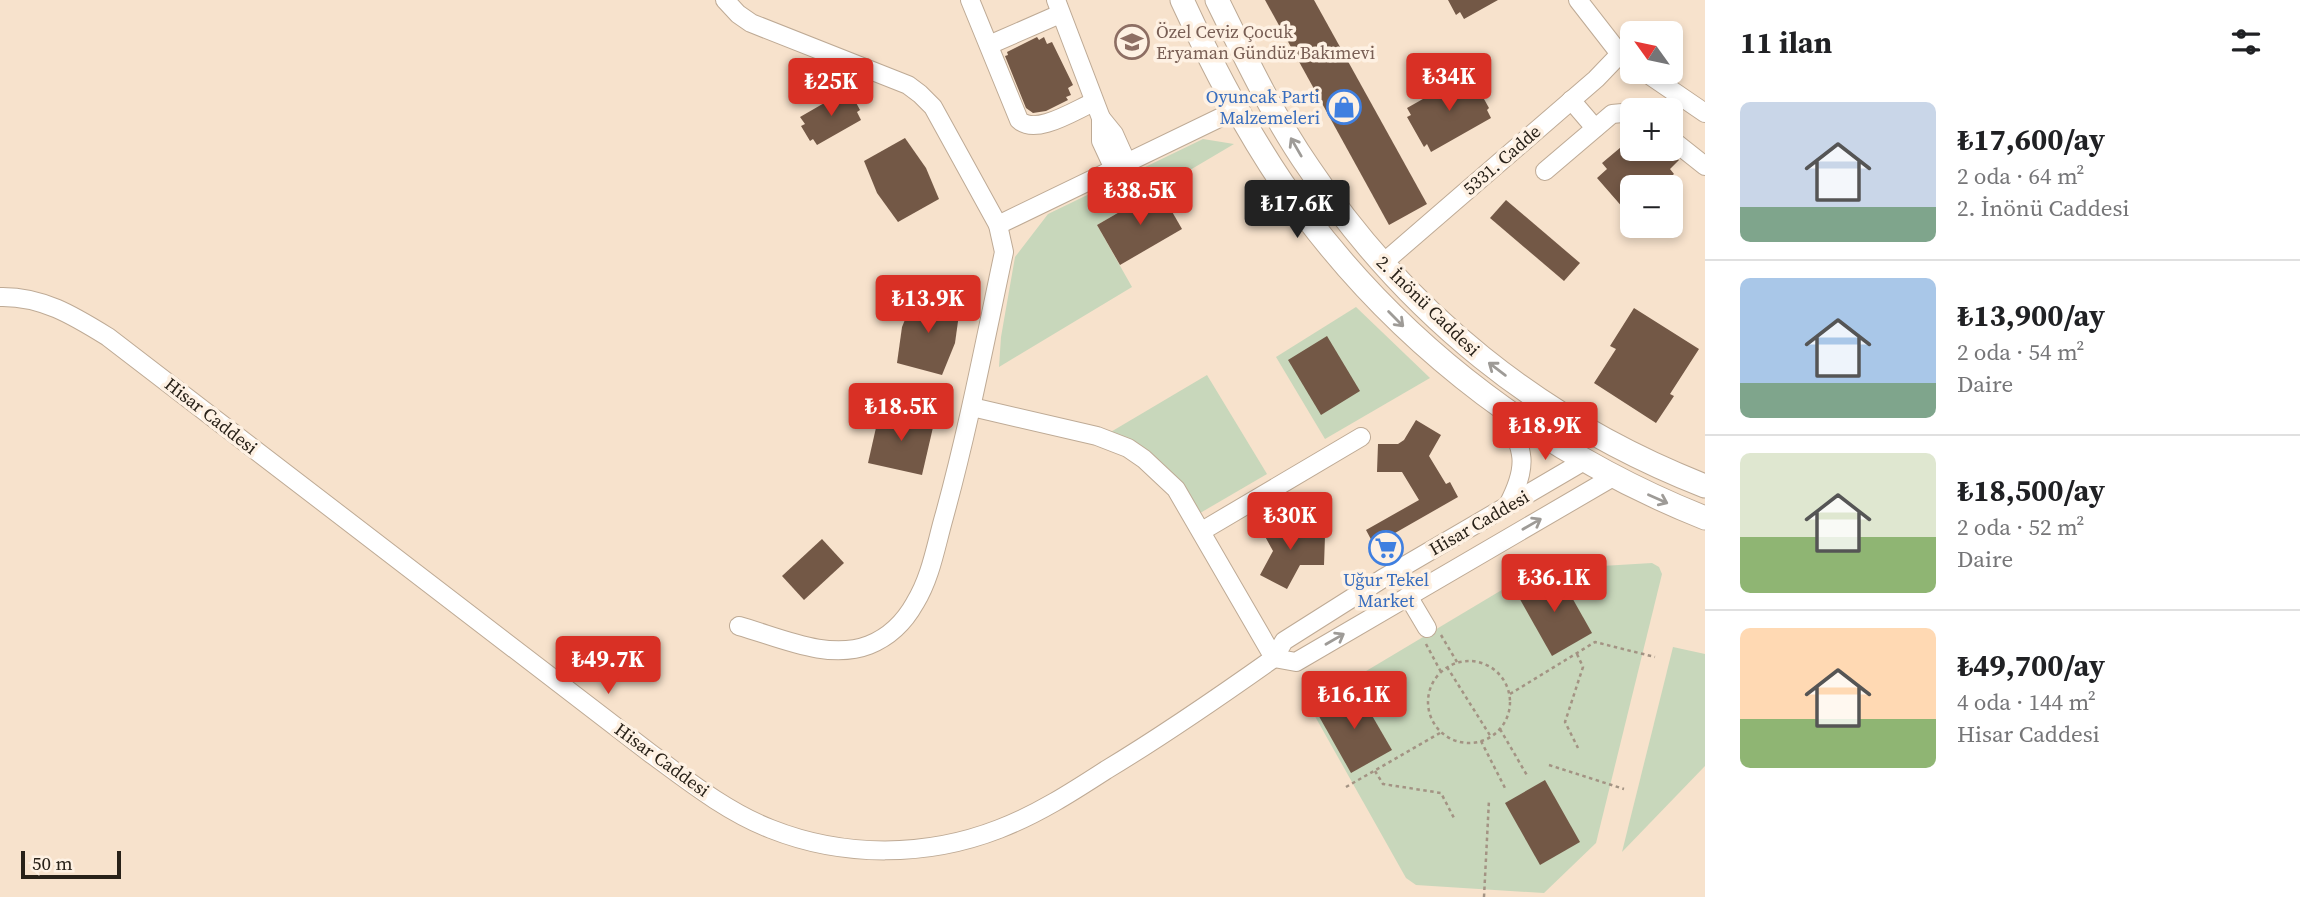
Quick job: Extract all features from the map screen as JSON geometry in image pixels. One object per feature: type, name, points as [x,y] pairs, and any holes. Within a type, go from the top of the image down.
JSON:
[{"type":"main road","name":"2. İnönü Caddesi","points":[[1182,0],[1238,109],[1297,204],[1361,283],[1421,343],[1502,407],[1584,461],[1613,477],[1705,518]]},
{"type":"main road","name":"2. İnönü Caddesi","points":[[1217,0],[1241,49],[1308,166],[1360,238],[1410,295],[1476,353],[1539,399],[1627,453],[1705,486]]},
{"type":"main road","points":[[1361,283],[1382,264]]},
{"type":"main road","points":[[1584,461],[1599,437]]},
{"type":"main road","points":[[1613,477],[1627,453]]},
{"type":"street","points":[[725,0],[751,23],[908,85],[920,94],[933,107],[998,225],[1004,252],[963,446],[927,578],[906,618],[889,634],[869,645],[849,650],[817,649],[740,626]]},
{"type":"street","points":[[971,0],[1019,120],[1024,125],[1040,126],[1097,110]]},
{"type":"street","points":[[1578,0],[1620,51]]},
{"type":"street","points":[[989,45],[1058,7],[1097,110],[1101,141],[1121,166]]},
{"type":"street","name":"5331. Cadde","points":[[1382,264],[1571,100],[1620,63]]},
{"type":"street","points":[[1663,84],[1705,113]]},
{"type":"street","points":[[1571,100],[1595,128]]},
{"type":"street","points":[[998,225],[1238,109]]},
{"type":"street","points":[[1545,171],[1612,114],[1620,113]]},
{"type":"street","points":[[1683,149],[1705,166]]},
{"type":"street","name":"Hisar Caddesi","points":[[0,297],[31,299],[52,306],[108,337],[657,759],[739,814],[771,829],[815,843],[873,850],[903,851],[971,839],[1002,828],[1054,803],[1170,732],[1274,657],[1284,641],[1382,579],[1584,461]]},
{"type":"street","points":[[971,407],[1097,436],[1128,448],[1162,474],[1176,489],[1202,531],[1274,657]]},
{"type":"street","points":[[1502,407],[1523,458],[1520,483],[1508,506]]},
{"type":"street","points":[[1202,531],[1361,437]]},
{"type":"street","name":"Hisar Caddesi","points":[[1274,657],[1296,662],[1613,477]]},
{"type":"street","points":[[1382,579],[1431,635]]},
{"type":"path","points":[[1431,635],[1457,662]]},
{"type":"path","points":[[1431,635],[1441,672]]},
{"type":"path","points":[[1510,694],[1595,642],[1655,657]]},
{"type":"path","points":[[1577,653],[1583,667],[1564,722],[1578,748]]},
{"type":"path","points":[[1457,662],[1481,662],[1502,676],[1510,694],[1510,710],[1500,729],[1491,737],[1471,743],[1457,741],[1441,732],[1430,714],[1428,700],[1431,687],[1441,672],[1457,662]]},
{"type":"path","points":[[1447,667],[1491,737]]},
{"type":"path","points":[[1500,729],[1528,777]]},
{"type":"path","points":[[1346,787],[1441,732]]},
{"type":"path","points":[[1480,741],[1506,790]]},
{"type":"path","points":[[1549,765],[1624,789]]},
{"type":"path","points":[[1375,771],[1383,784],[1441,793],[1455,820]]},
{"type":"path","points":[[1484,897],[1489,800]]},
{"type":"green space","points":[[1203,139],[1234,144],[1097,225],[1132,287],[999,367],[1001,337],[1015,257],[1048,214]]},
{"type":"green space","points":[[1356,307],[1430,378],[1325,439],[1276,357]]},
{"type":"green space","points":[[1207,375],[1267,474],[1195,516],[1109,433]]},
{"type":"green space","points":[[1652,563],[1659,567],[1662,574],[1596,843],[1544,893],[1416,885],[1406,878],[1312,711],[1316,701],[1535,570]]},
{"type":"green space","points":[[1673,647],[1705,654],[1705,766],[1622,852]]},
{"type":"building","points":[[1265,0],[1314,0],[1427,204],[1389,225]]},
{"type":"building","points":[[1448,0],[1498,0],[1464,19],[1460,12],[1456,15]]},
{"type":"building","points":[[1037,37],[1039,40],[1044,37],[1047,44],[1052,42],[1073,85],[1068,88],[1071,95],[1066,97],[1068,100],[1046,111],[1033,113],[1026,108],[1005,56],[1008,55],[1007,52]]},
{"type":"building","points":[[1467,74],[1489,108],[1487,110],[1491,118],[1431,152],[1427,144],[1424,147],[1407,117],[1411,115],[1407,108]]},
{"type":"building","points":[[845,91],[850,99],[853,97],[860,110],[857,112],[861,120],[817,145],[813,139],[810,141],[801,126],[805,124],[800,117]]},
{"type":"building","points":[[905,138],[926,168],[939,199],[898,222],[877,193],[864,161]]},
{"type":"building","points":[[1620,148],[1620,161],[1678,161],[1670,169],[1673,175],[1620,175],[1620,204],[1597,178],[1607,169],[1602,163]]},
{"type":"building","points":[[1159,189],[1182,229],[1120,265],[1097,225]]},
{"type":"building","points":[[1506,200],[1580,263],[1564,281],[1490,218]]},
{"type":"building","points":[[915,295],[960,307],[955,343],[942,375],[897,363],[902,327]]},
{"type":"building","points":[[1634,308],[1699,349],[1670,394],[1674,396],[1656,423],[1594,383],[1616,349],[1610,346]]},
{"type":"building","points":[[1327,336],[1360,391],[1321,415],[1288,360]]},
{"type":"building","points":[[880,410],[934,423],[922,475],[868,463]]},
{"type":"building","points":[[1416,420],[1441,435],[1429,456],[1446,484],[1450,482],[1458,497],[1374,545],[1366,530],[1419,500],[1402,472],[1377,472],[1378,444],[1398,444],[1404,440]]},
{"type":"building","points":[[1285,515],[1296,533],[1302,536],[1325,536],[1324,565],[1300,565],[1287,589],[1260,575],[1273,551],[1261,529]]},
{"type":"building","points":[[822,539],[844,563],[804,600],[782,576]]},
{"type":"building","points":[[1557,571],[1592,633],[1552,656],[1517,594]]},
{"type":"building","points":[[1356,688],[1392,750],[1351,773],[1316,711]]},
{"type":"building","points":[[1545,780],[1580,842],[1540,865],[1505,803]]},
{"type":"place","name":"Özel Ceviz Çocuk Eryaman Gündüz Bakımevi","points":[[1132,42]]},
{"type":"place","name":"Oyuncak Parti Malzemeleri","points":[[1344,107]]},
{"type":"place","name":"Uğur Tekel Market","points":[[1386,548]]}]
